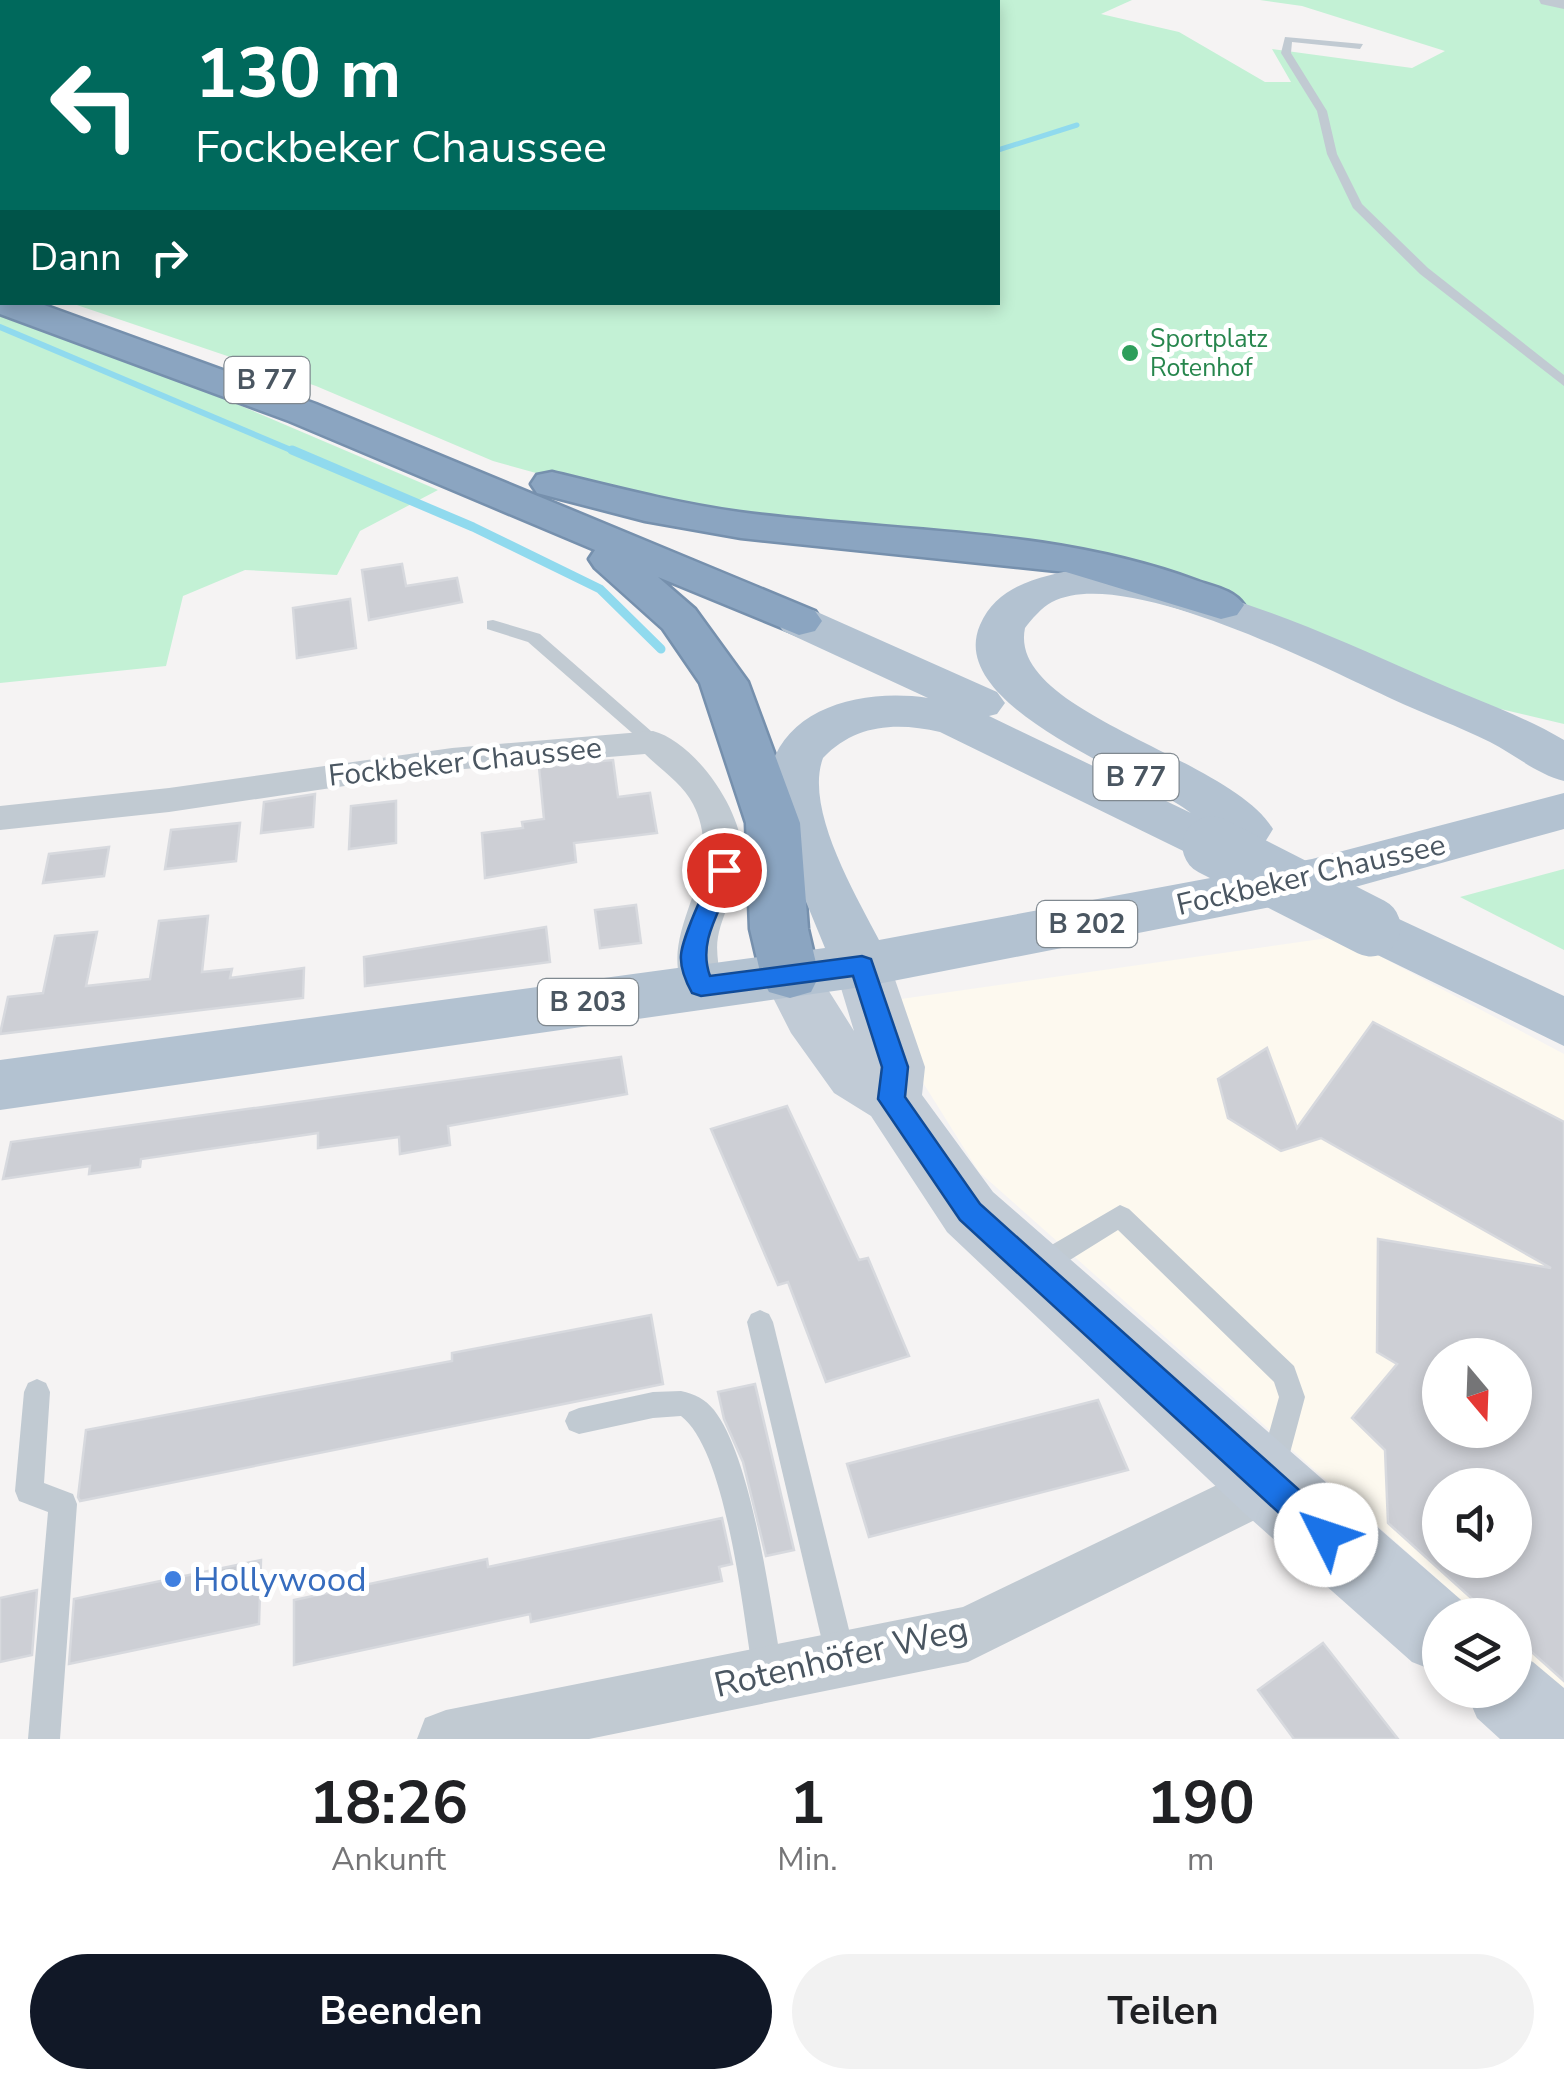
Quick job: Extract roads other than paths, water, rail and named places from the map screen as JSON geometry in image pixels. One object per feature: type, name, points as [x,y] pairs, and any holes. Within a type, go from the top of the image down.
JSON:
[{"type":"highway","name":"B 77","points":[[9,305],[468,471]]},
{"type":"highway","name":"B 77","points":[[62,305],[208,357],[799,621]]},
{"type":"highway","points":[[468,471],[655,511],[762,527],[952,542],[1082,559],[1159,579],[1221,605]]},
{"type":"highway","points":[[468,471],[604,554],[679,619],[704,650],[745,732],[773,823],[779,928],[790,976]]},
{"type":"main road","points":[[1237,836],[1180,779],[1054,714],[1031,698],[1014,680],[998,642],[1009,614],[1022,603],[1059,587],[1114,583],[1221,605],[1447,706],[1564,743]]},
{"type":"main road","name":"B 77","points":[[799,621],[1237,836]]},
{"type":"main road","points":[[1447,706],[1563,796]]},
{"type":"main road","points":[[862,966],[801,825],[792,773],[800,753],[820,731],[858,714],[921,710],[958,721],[1237,836],[1391,920],[1564,1023]]},
{"type":"main road","points":[[1509,728],[1563,796]]},
{"type":"main road","name":"Fockbeker Chaussee","points":[[0,1085],[862,966],[1312,879],[1563,796]]},
{"type":"main road","points":[[1391,920],[1564,991]]},
{"type":"street","points":[[1547,0],[1564,4]]},
{"type":"street","points":[[653,742],[710,800],[726,840],[715,900],[695,936],[692,961],[701,986]]},
{"type":"street","name":"Fockbeker Chaussee","points":[[0,818],[169,800],[452,759],[653,742]]},
{"type":"street","points":[[862,966],[895,1067],[892,1099]]},
{"type":"street","points":[[790,976],[811,1017],[855,1076],[892,1099],[970,1212],[1269,1486],[1422,1618]]},
{"type":"street","name":"Rotenhöfer Weg","points":[[446,1739],[968,1634],[1269,1486]]},
{"type":"street","points":[[1526,1708],[1561,1739]]},
{"type":"lane","points":[[1297,21],[1286,53],[1322,111],[1337,168],[1357,206],[1424,272],[1564,382]]},
{"type":"lane","points":[[1288,39],[1360,46]]},
{"type":"lane","points":[[494,625],[534,638],[653,742]]},
{"type":"lane","points":[[1032,1270],[1120,1216],[1285,1375],[1292,1397],[1269,1486]]},
{"type":"lane","points":[[760,1322],[842,1660]]},
{"type":"lane","points":[[37,1392],[28,1491],[62,1504],[44,1739]]},
{"type":"lane","points":[[579,1421],[671,1404],[690,1405],[706,1417],[725,1457],[768,1675]]},
{"type":"waterway","points":[[1000,149],[1077,125]]},
{"type":"waterway","points":[[0,327],[298,453]]},
{"type":"waterway","points":[[292,450],[473,527],[600,589],[661,649]]},
{"type":"place","name":"Sportplatz Rotenhof","points":[[1130,353]]},
{"type":"place","name":"Hollywood","points":[[173,1579]]}]
